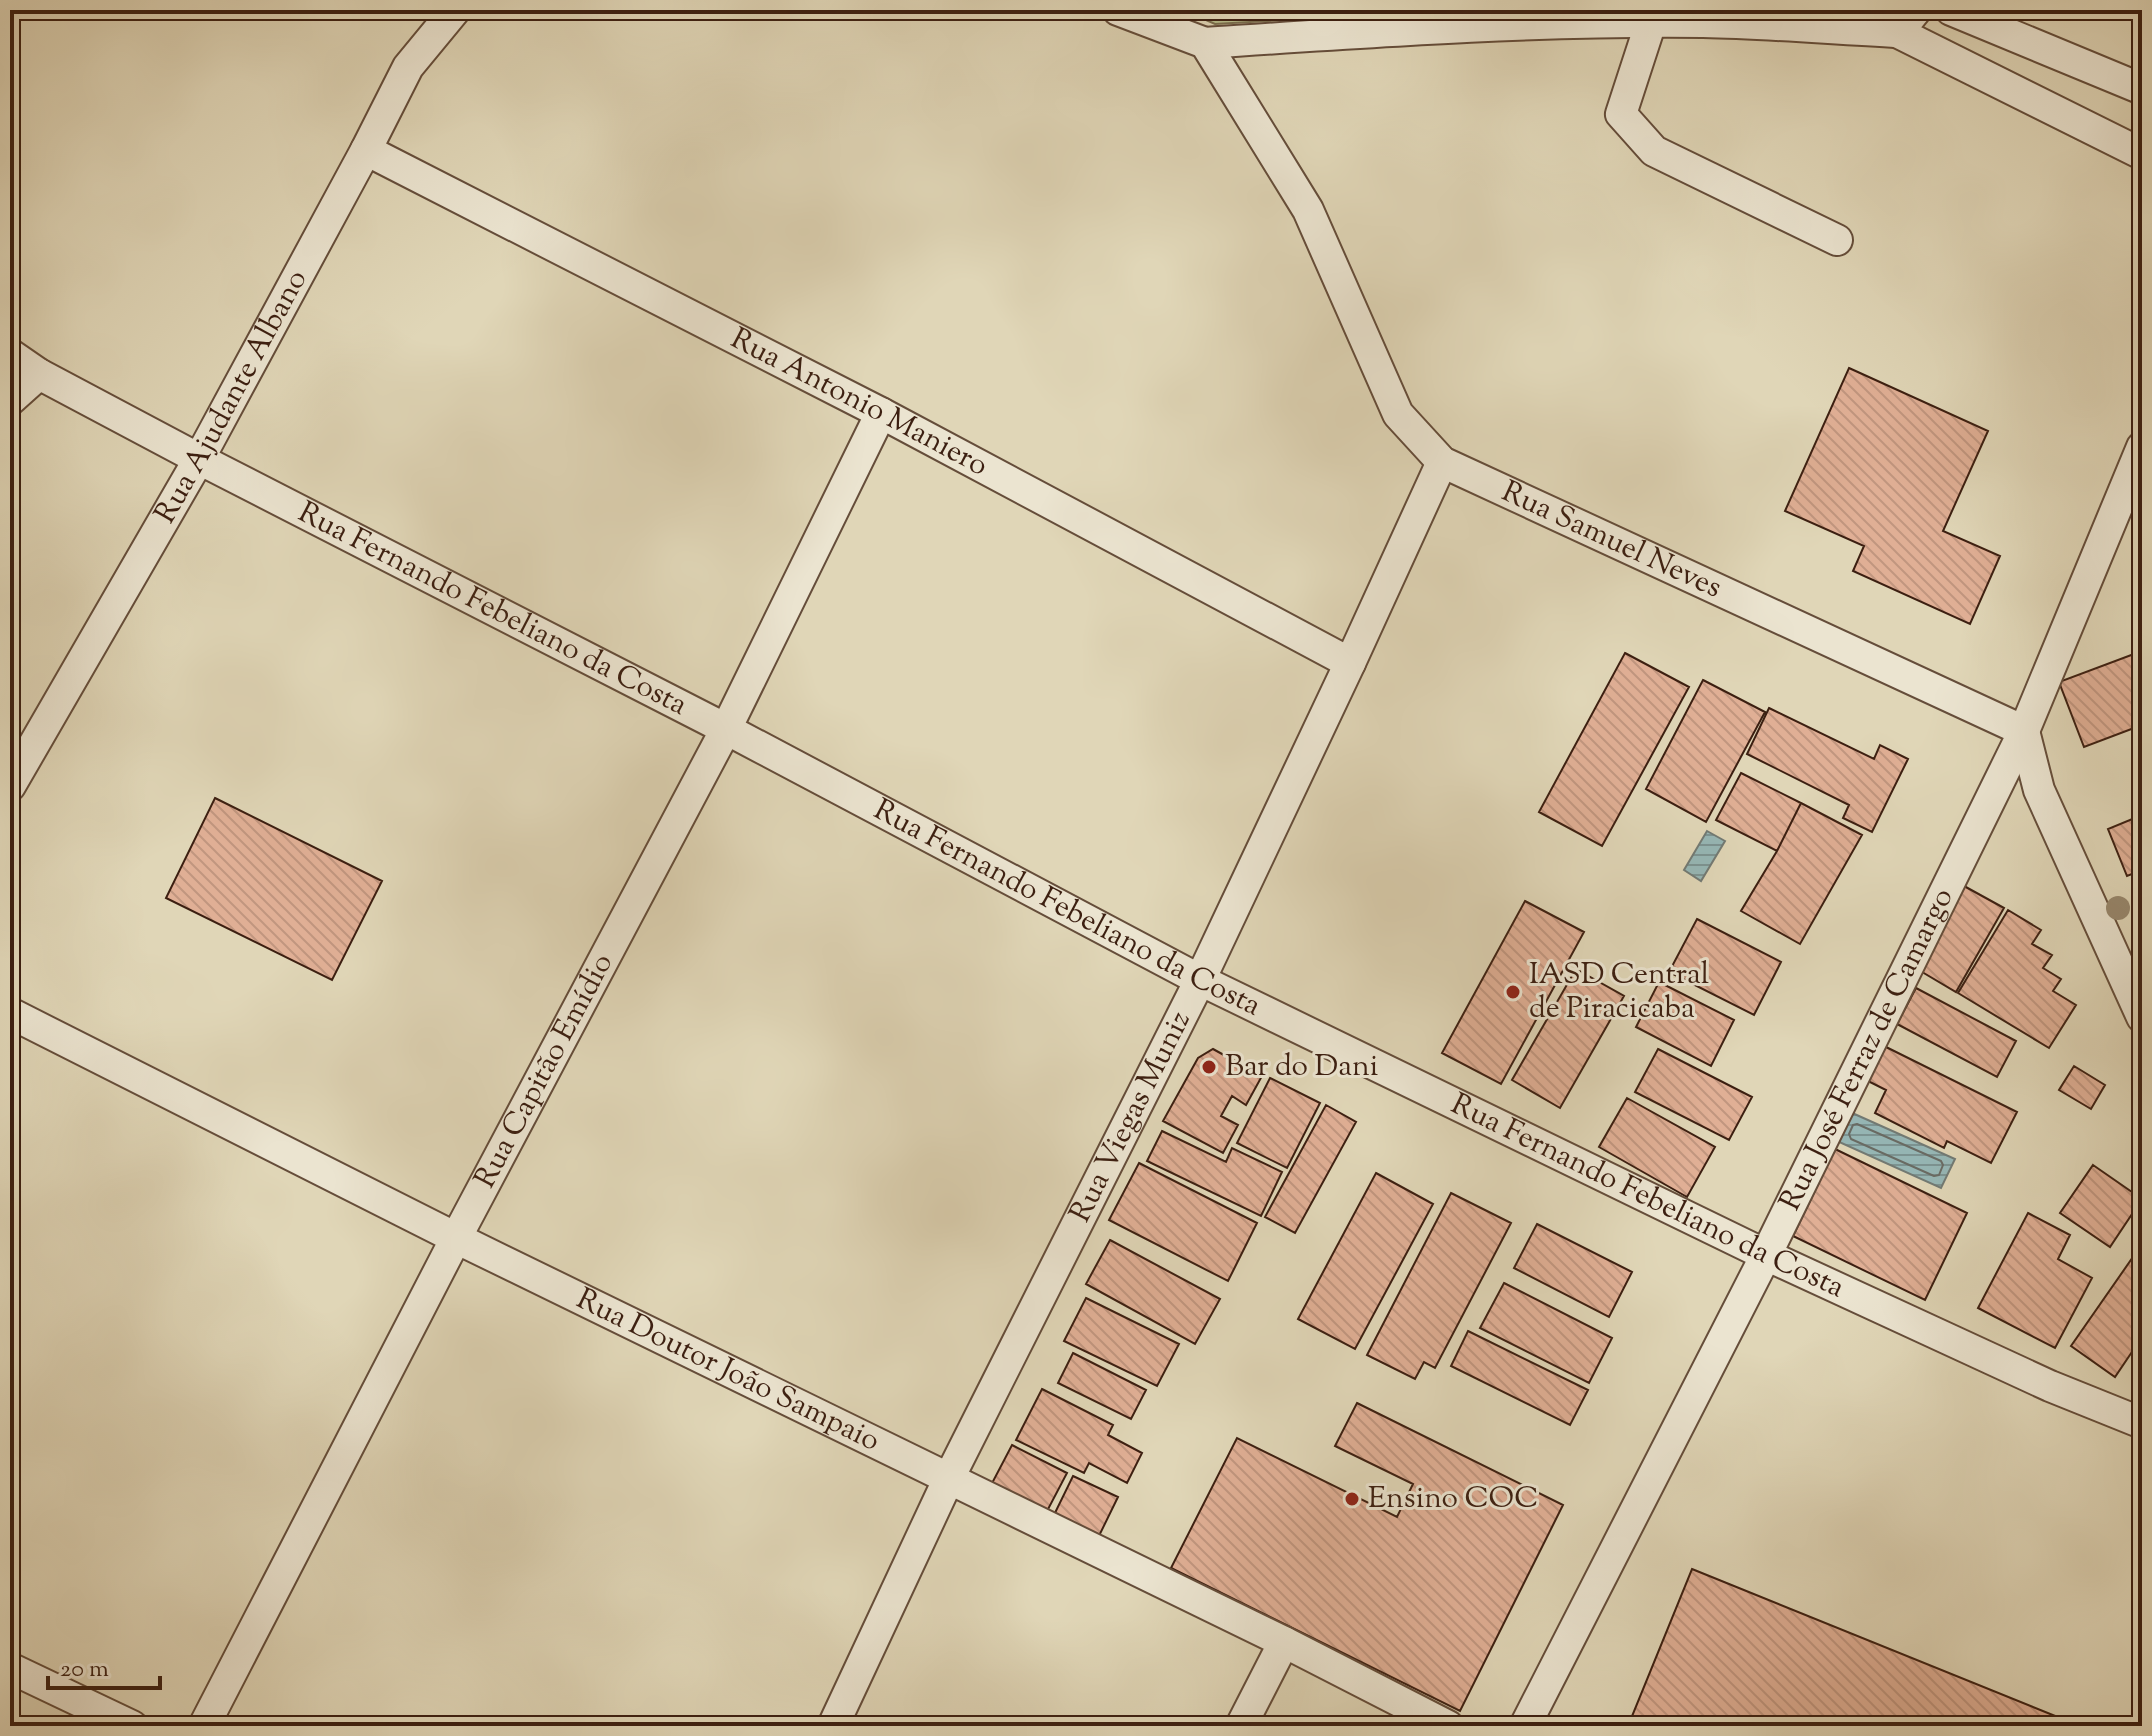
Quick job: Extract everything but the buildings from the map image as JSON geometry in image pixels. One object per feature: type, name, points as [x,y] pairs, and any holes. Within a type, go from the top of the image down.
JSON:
[{"type":"street","name":"Rua Ajudante Albano","points":[[10,786],[199,459],[408,67],[455,10]]},
{"type":"street","points":[[1118,10],[1205,43],[1419,29],[1651,22],[1907,21]]},
{"type":"street","points":[[1855,10],[1907,21],[2142,154]]},
{"type":"street","points":[[1951,10],[2142,89]]},
{"type":"street","points":[[1651,22],[1621,114],[1654,151],[1837,240]]},
{"type":"street","name":"Rua Samuel Neves","points":[[1205,43],[1308,210],[1398,414],[1442,462],[2024,731]]},
{"type":"street","name":"Rua Antonio Maniero","points":[[366,150],[881,413],[1350,663]]},
{"type":"street","name":"Rua Fernando Febeliano da Costa","points":[[10,354],[39,374],[199,459],[726,729],[1200,980],[1766,1255],[2050,1386],[2142,1423]]},
{"type":"street","points":[[10,400],[39,374]]},
{"type":"street","name":"Rua Capitão Emídio","points":[[204,1726],[456,1238],[726,729],[881,413]]},
{"type":"street","name":"Rua José Ferraz de Camargo","points":[[1525,1726],[1766,1255],[2024,731],[2142,447]]},
{"type":"street","name":"Rua Viegas Muniz","points":[[833,1726],[949,1478],[1200,980],[1442,462]]},
{"type":"street","points":[[2024,731],[2039,790],[2142,1017]]},
{"type":"street","name":"Rua Doutor João Sampaio","points":[[10,1013],[456,1238],[1284,1642],[1448,1726]]},
{"type":"street","points":[[1241,1726],[1284,1642]]},
{"type":"street","points":[[10,1668],[132,1726]]},
{"type":"green space","points":[[1183,10],[1461,10],[1215,24]]},
{"type":"water","points":[[1707,831],[1725,841],[1701,881],[1684,870]]},
{"type":"water","points":[[1850,1112],[1955,1159],[1941,1188],[1837,1141]]},
{"type":"place","name":"IASD Central de Piracicaba","points":[[1513,992]]},
{"type":"place","name":"Bar do Dani","points":[[1209,1067]]},
{"type":"place","name":"Ensino COC","points":[[1352,1499]]}]
